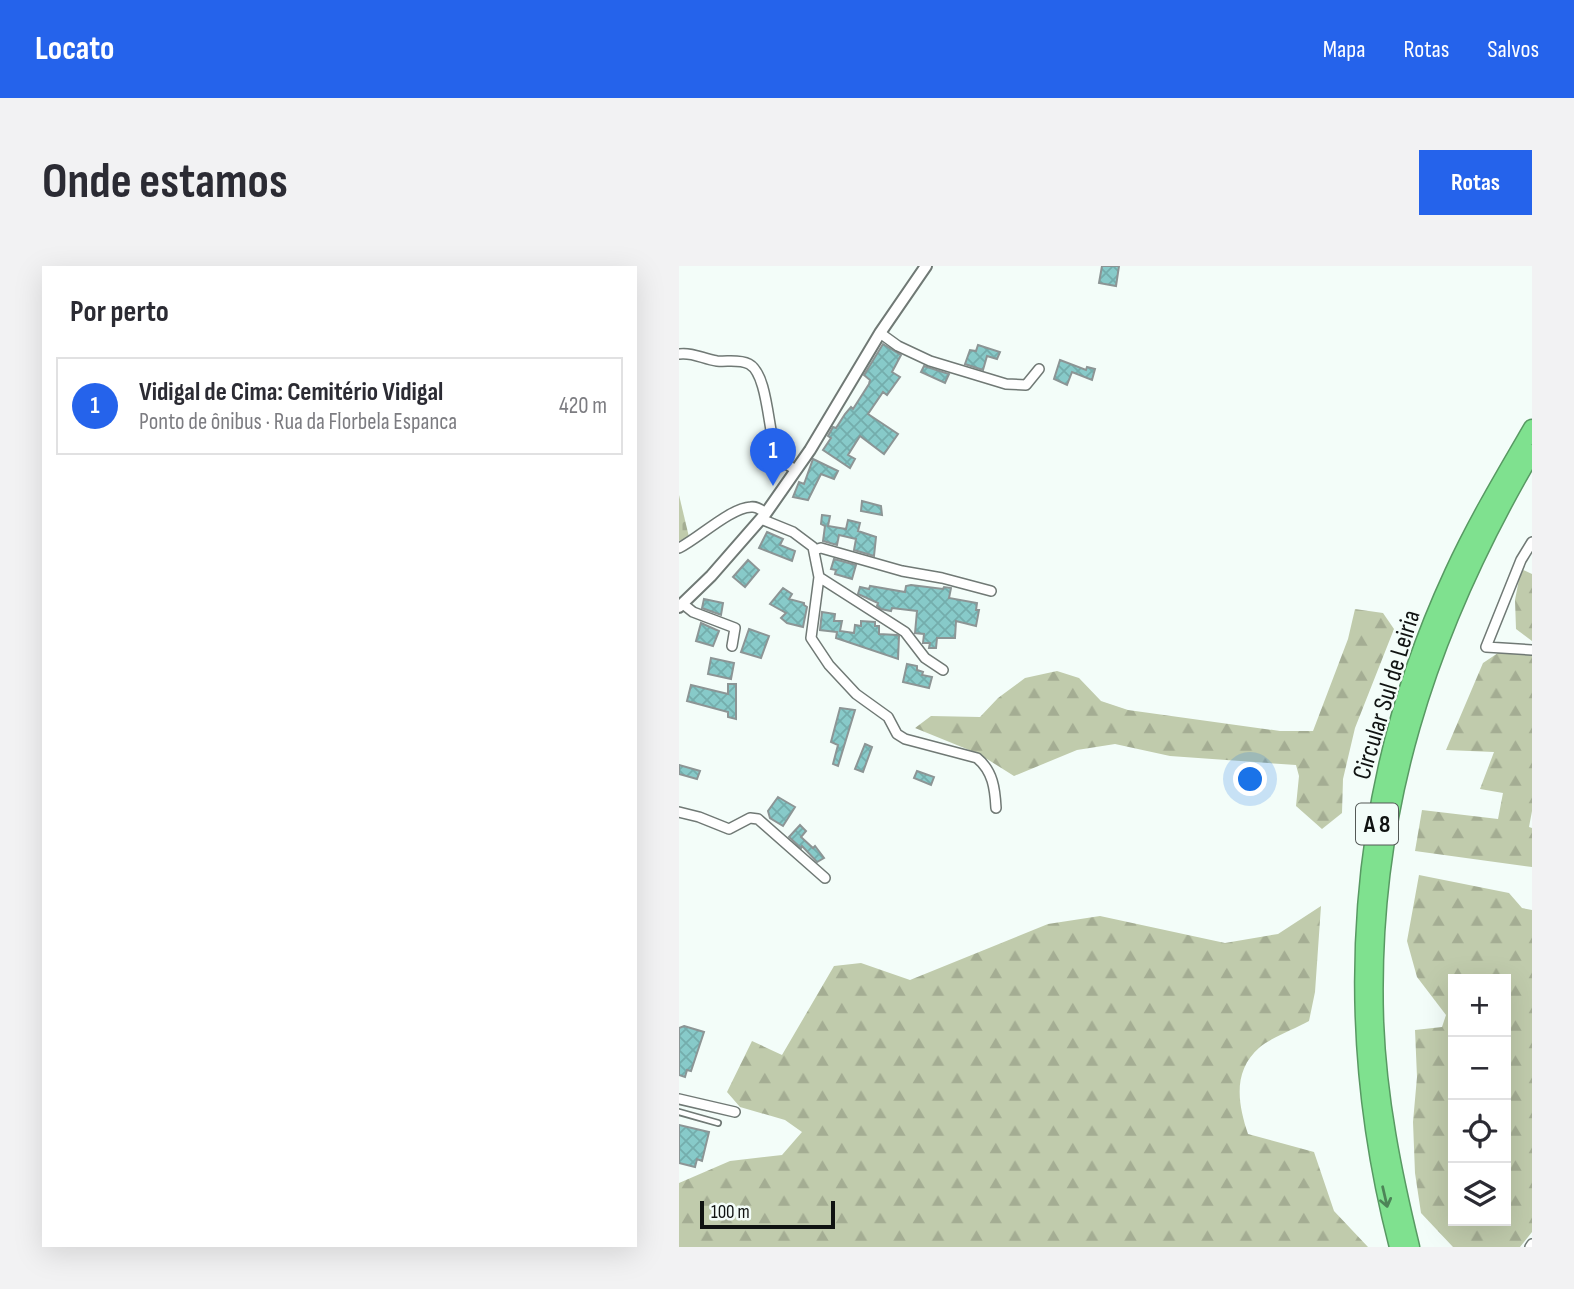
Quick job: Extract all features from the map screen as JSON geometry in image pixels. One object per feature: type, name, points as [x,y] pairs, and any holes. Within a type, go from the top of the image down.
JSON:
[{"type":"highway","name":"Circular Sul de Leiria","points":[[1398,1247],[1384,1195],[1375,1144],[1363,1032],[1365,917],[1373,843],[1391,751],[1424,644],[1465,548],[1532,428]]},
{"type":"highway","name":"Circular Sul de Leiria","points":[[1411,1247],[1391,1162],[1375,1022],[1378,910],[1384,853],[1405,747],[1440,635],[1481,545],[1532,453]]},
{"type":"street","points":[[732,646],[735,628],[681,606],[763,516],[796,470],[880,333],[926,266]]},
{"type":"street","points":[[880,333],[921,357],[1006,384],[1026,385],[1039,369]]},
{"type":"street","points":[[679,354],[741,362],[753,367],[761,380],[777,456],[796,470]]},
{"type":"street","points":[[679,548],[729,516],[749,507],[755,507],[763,516],[800,536],[814,550],[819,577],[811,638],[829,665],[856,694],[883,713],[894,732],[905,739],[977,758],[990,775],[995,790],[996,808]]},
{"type":"street","points":[[1532,542],[1521,560],[1486,647],[1532,650]]},
{"type":"street","points":[[814,550],[821,548],[902,571],[991,591]]},
{"type":"street","points":[[819,577],[905,632],[925,658],[943,670]]},
{"type":"street","points":[[679,812],[729,829],[750,818],[758,819],[825,878]]},
{"type":"street","points":[[679,1099],[735,1112]]},
{"type":"lane","points":[[679,1112],[718,1123]]},
{"type":"green space","points":[[679,495],[689,537],[679,541]]},
{"type":"green space","points":[[1521,569],[1532,574],[1532,641],[1516,629],[1515,600]]},
{"type":"green space","points":[[1355,609],[1383,613],[1394,629],[1355,728],[1343,779],[1342,813],[1322,829],[1296,806],[1299,776],[1296,765],[1170,756],[1115,744],[1077,750],[1014,776],[979,754],[915,728],[931,716],[980,717],[998,698],[1025,678],[1057,671],[1079,678],[1101,701],[1128,710],[1280,731],[1313,731],[1348,639]]},
{"type":"green space","points":[[1532,649],[1532,811],[1529,827],[1532,828],[1532,867],[1415,851],[1422,810],[1498,819],[1503,793],[1480,789],[1494,752],[1446,750],[1483,663],[1498,653],[1528,654]]},
{"type":"green space","points":[[1419,875],[1509,893],[1522,908],[1532,910],[1532,1232],[1520,1247],[1453,1247],[1421,1213],[1415,1173],[1413,1122],[1417,1077],[1415,1030],[1442,1027],[1446,1015],[1417,977],[1407,941]]},
{"type":"green space","points":[[1321,906],[1315,992],[1309,1021],[1265,1043],[1251,1056],[1241,1077],[1240,1100],[1248,1134],[1314,1152],[1334,1211],[1368,1247],[679,1247],[679,1183],[730,1161],[782,1155],[802,1132],[785,1120],[740,1107],[727,1092],[752,1041],[782,1055],[834,966],[861,963],[910,980],[1048,924],[1100,916],[1225,943],[1278,934]]},
{"type":"building","points":[[1102,266],[1119,266],[1116,286],[1099,283]]},
{"type":"building","points":[[883,344],[901,355],[892,372],[900,377],[887,395],[883,392],[868,414],[898,434],[884,454],[860,436],[848,455],[855,459],[850,468],[823,450],[831,438],[828,436],[833,427],[836,428],[851,407],[853,409],[869,384],[870,380],[864,375]]},
{"type":"building","points":[[978,345],[1000,352],[997,359],[987,356],[983,370],[965,364],[970,350],[976,351]]},
{"type":"building","points":[[1060,360],[1086,370],[1087,367],[1095,369],[1092,380],[1072,372],[1067,385],[1054,379]]},
{"type":"building","points":[[924,366],[949,374],[945,383],[921,372]]},
{"type":"building","points":[[813,459],[838,471],[834,479],[821,474],[808,500],[793,497],[799,482],[804,484]]},
{"type":"building","points":[[862,501],[881,506],[882,515],[861,511]]},
{"type":"building","points":[[822,515],[830,516],[828,526],[846,529],[848,520],[860,523],[858,531],[876,537],[874,556],[854,550],[856,539],[839,535],[837,545],[823,541],[825,526],[821,524]]},
{"type":"building","points":[[767,532],[783,539],[780,545],[795,551],[792,561],[759,548]]},
{"type":"building","points":[[834,559],[856,565],[852,579],[835,574],[836,570],[831,569]]},
{"type":"building","points":[[748,560],[759,570],[745,587],[733,577]]},
{"type":"building","points":[[906,586],[951,588],[949,598],[977,603],[976,610],[979,610],[976,626],[956,621],[955,638],[937,638],[936,648],[929,648],[930,643],[923,643],[924,634],[915,633],[917,611],[881,609],[877,606],[878,603],[858,594],[860,587],[905,592]]},
{"type":"building","points":[[783,588],[792,594],[789,599],[804,603],[807,607],[803,627],[787,623],[781,618],[786,613],[770,604]]},
{"type":"building","points":[[704,599],[723,603],[721,615],[702,608]]},
{"type":"building","points":[[822,612],[835,614],[834,621],[842,621],[840,631],[854,633],[855,625],[861,626],[861,621],[875,622],[875,626],[879,626],[879,634],[899,636],[898,659],[836,638],[837,632],[820,630]]},
{"type":"building","points":[[701,623],[719,631],[713,646],[696,641]]},
{"type":"building","points":[[749,629],[769,636],[761,658],[741,652]]},
{"type":"building","points":[[711,658],[734,663],[731,679],[708,674]]},
{"type":"building","points":[[907,664],[917,666],[917,670],[923,672],[922,675],[932,677],[929,688],[903,682]]},
{"type":"building","points":[[728,684],[736,684],[736,719],[728,717],[728,712],[687,701],[691,685],[728,694]]},
{"type":"building","points":[[840,708],[855,710],[838,766],[833,764],[838,745],[831,742]]},
{"type":"building","points":[[865,744],[872,747],[863,772],[855,769]]},
{"type":"building","points":[[679,765],[700,771],[697,779],[679,774]]},
{"type":"building","points":[[917,771],[934,777],[931,785],[914,778]]},
{"type":"building","points":[[778,797],[795,807],[783,826],[770,818],[768,811]]},
{"type":"building","points":[[800,825],[806,831],[801,837],[813,848],[815,846],[824,858],[817,862],[789,837]]},
{"type":"building","points":[[684,1026],[704,1032],[691,1071],[687,1070],[685,1077],[679,1075],[679,1028]]},
{"type":"building","points":[[679,1125],[709,1132],[702,1161],[697,1159],[695,1167],[679,1163]]},
{"type":"place","name":"Vidigal de Cima: Cemitério Vidigal","points":[[773,486]]}]
